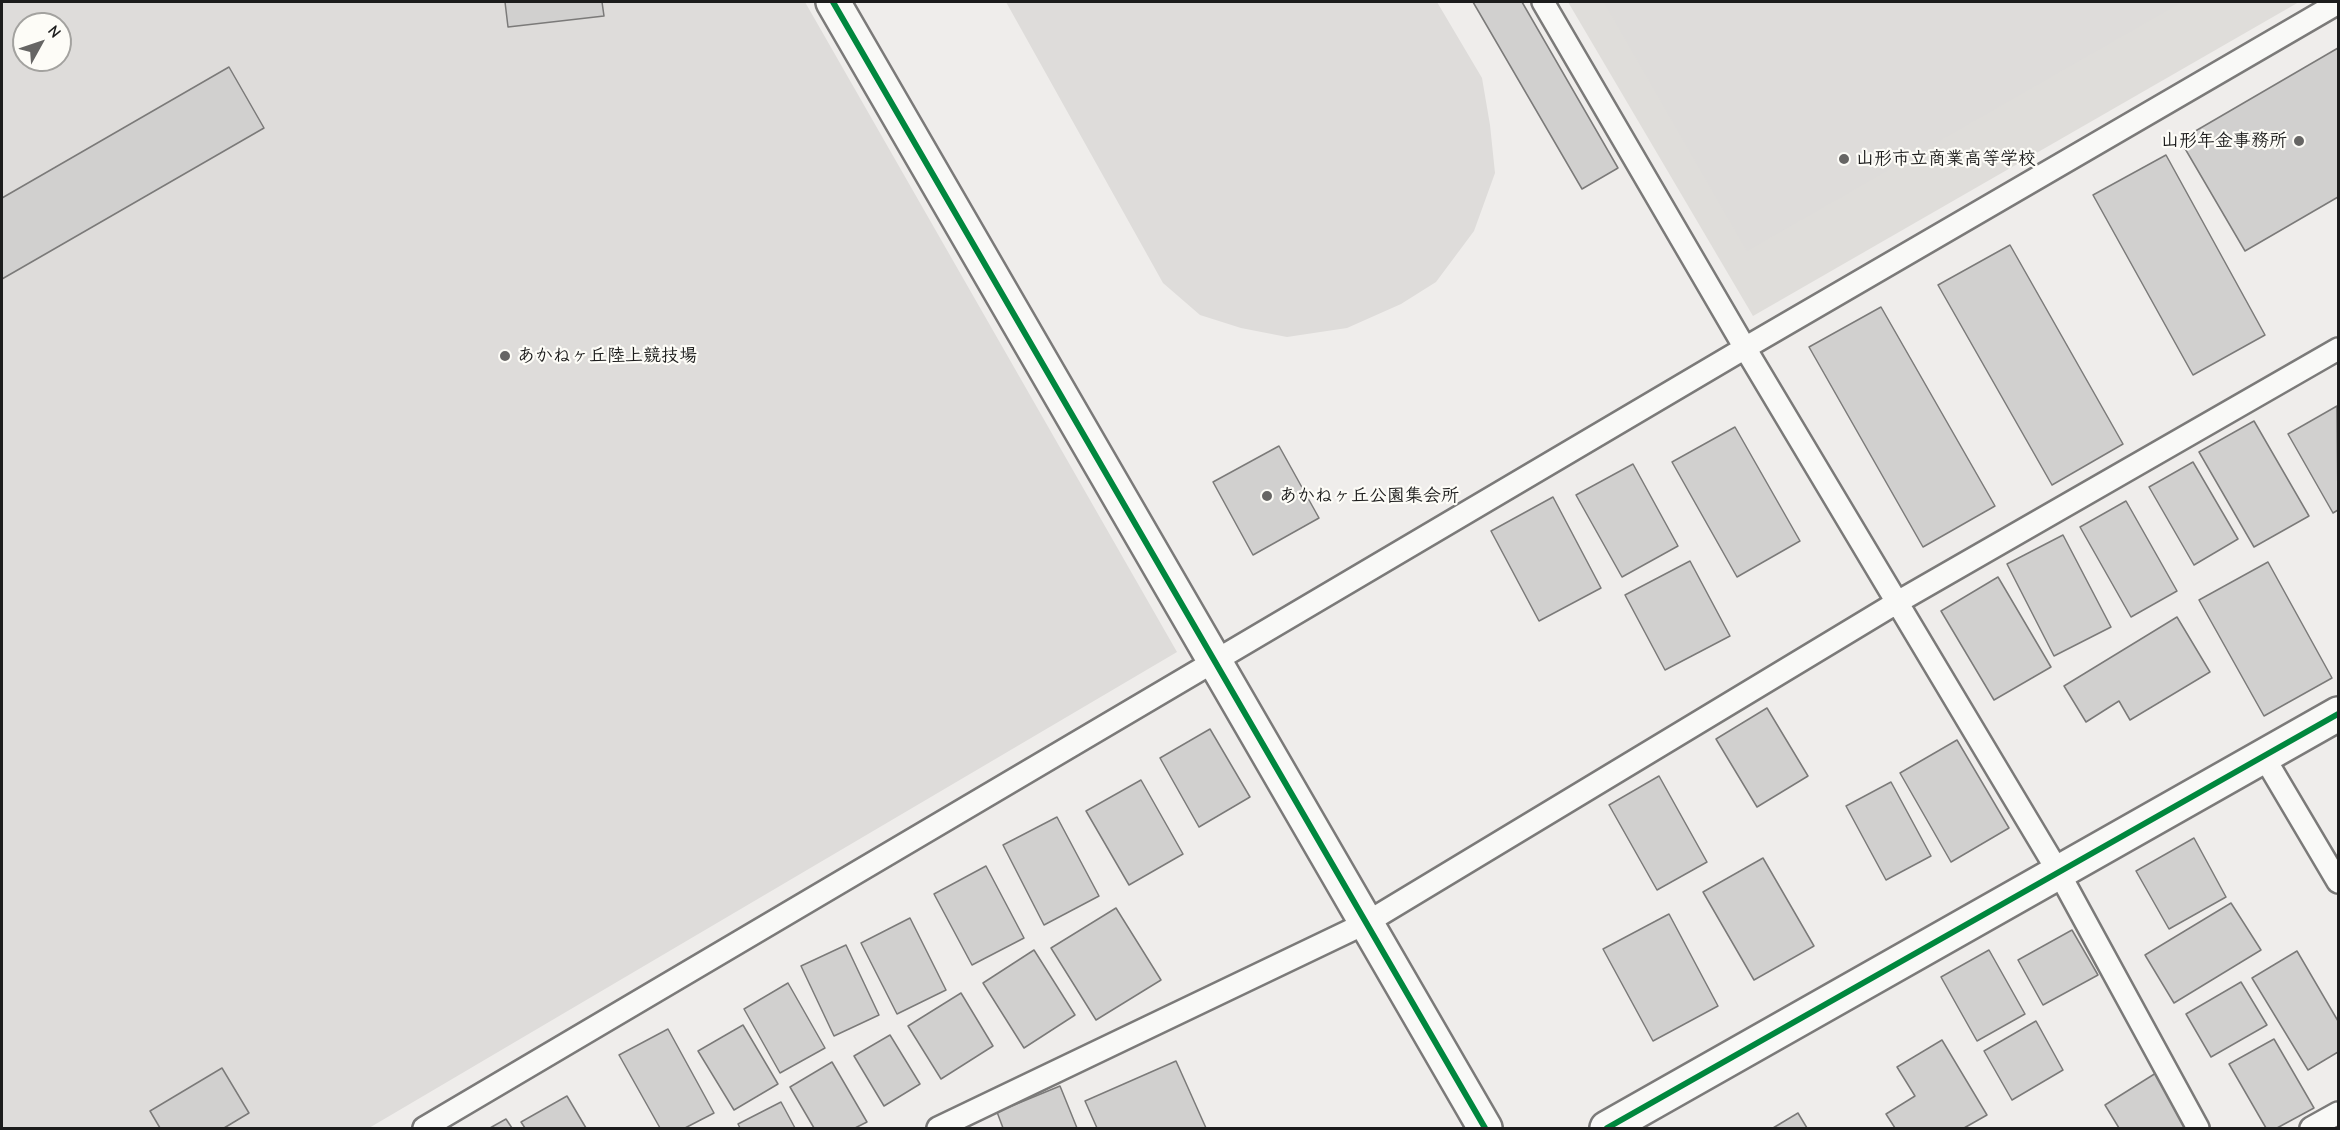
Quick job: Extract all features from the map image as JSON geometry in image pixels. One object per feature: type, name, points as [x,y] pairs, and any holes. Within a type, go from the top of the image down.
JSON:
[{"type":"street","points":[[833,2],[1485,1128]]},
{"type":"street","points":[[1607,1128],[2338,714]]},
{"type":"lane","points":[[1543,2],[1896,603],[2059,873],[2198,1128]]},
{"type":"lane","points":[[424,1128],[1745,348],[2338,3]]},
{"type":"lane","points":[[938,1128],[1366,923],[1896,603],[2338,349]]},
{"type":"lane","points":[[2264,757],[2338,882]]},
{"type":"lane","points":[[2311,1128],[2338,1113]]},
{"type":"shaded area","name":"あかねヶ丘陸上競技場","points":[[2,2],[805,2],[1177,652],[369,1128],[2,1128]]},
{"type":"shaded area","points":[[1006,2],[1437,2],[1482,78],[1490,125],[1495,173],[1474,231],[1436,282],[1401,304],[1347,328],[1287,337],[1241,328],[1200,315],[1163,283]]},
{"type":"shaded area","name":"山形市立商業高等学校","points":[[1568,2],[2299,2],[1753,316]]},
{"type":"shaded area","name":"山形市立商業高等学校","points":[[1604,2],[2182,2],[1747,251]]},
{"type":"building","points":[[505,2],[602,2],[604,16],[508,27]]},
{"type":"building","points":[[1473,2],[1522,2],[1618,168],[1582,189]]},
{"type":"building","points":[[2338,48],[2338,197],[2245,251],[2180,140]]},
{"type":"building","points":[[229,67],[264,128],[2,279],[2,198]]},
{"type":"building","points":[[2166,155],[2265,335],[2193,375],[2093,195]]},
{"type":"building","points":[[2010,245],[2123,444],[2052,485],[1938,285]]},
{"type":"building","points":[[1881,307],[1995,506],[1923,547],[1809,347]]},
{"type":"building","points":[[2337,406],[2338,510],[2333,513],[2288,434]]},
{"type":"building","points":[[2254,421],[2309,516],[2254,547],[2199,452]]},
{"type":"building","points":[[1735,427],[1800,541],[1737,577],[1672,462]]},
{"type":"building","points":[[1279,446],[1319,518],[1253,555],[1213,482]]},
{"type":"building","points":[[2193,462],[2238,539],[2194,565],[2149,487]]},
{"type":"building","points":[[1633,464],[1678,546],[1622,577],[1576,495]]},
{"type":"building","points":[[1553,497],[1601,588],[1539,621],[1491,531]]},
{"type":"building","points":[[2126,501],[2177,591],[2131,617],[2080,527]]},
{"type":"building","points":[[2063,535],[2111,627],[2054,656],[2007,564]]},
{"type":"building","points":[[1690,561],[1730,636],[1665,670],[1625,595]]},
{"type":"building","points":[[2268,562],[2332,678],[2264,716],[2199,600]]},
{"type":"building","points":[[1998,577],[2051,667],[1994,700],[1941,611]]},
{"type":"building","points":[[2177,617],[2210,672],[2130,720],[2119,701],[2086,722],[2064,686]]},
{"type":"building","points":[[1767,708],[1808,776],[1757,807],[1716,739]]},
{"type":"building","points":[[1210,729],[1250,797],[1199,827],[1160,758]]},
{"type":"building","points":[[1957,740],[2009,828],[1951,862],[1900,773]]},
{"type":"building","points":[[1659,776],[1707,862],[1657,890],[1609,805]]},
{"type":"building","points":[[1141,780],[1183,854],[1129,885],[1086,811]]},
{"type":"building","points":[[1891,782],[1931,856],[1886,880],[1846,806]]},
{"type":"building","points":[[1057,817],[1099,896],[1044,925],[1003,845]]},
{"type":"building","points":[[2194,838],[2226,897],[2169,929],[2136,871]]},
{"type":"building","points":[[1763,858],[1814,946],[1754,980],[1703,892]]},
{"type":"building","points":[[986,866],[1024,938],[972,965],[934,894]]},
{"type":"building","points":[[2231,903],[2261,950],[2174,1003],[2145,955]]},
{"type":"building","points":[[1116,908],[1161,980],[1096,1020],[1051,948]]},
{"type":"building","points":[[1669,914],[1718,1006],[1653,1041],[1603,949]]},
{"type":"building","points":[[910,918],[946,990],[897,1014],[861,943]]},
{"type":"building","points":[[2072,930],[2098,975],[2043,1005],[2018,960]]},
{"type":"building","points":[[846,945],[879,1015],[834,1036],[801,966]]},
{"type":"building","points":[[1034,950],[1075,1015],[1024,1048],[983,983]]},
{"type":"building","points":[[1989,950],[2025,1014],[1977,1041],[1941,977]]},
{"type":"building","points":[[2297,951],[2338,1021],[2338,1052],[2308,1070],[2252,978]]},
{"type":"building","points":[[2241,982],[2267,1025],[2211,1057],[2186,1014]]},
{"type":"building","points":[[788,983],[825,1048],[780,1073],[744,1009]]},
{"type":"building","points":[[961,993],[993,1046],[941,1079],[908,1026]]},
{"type":"building","points":[[2036,1021],[2063,1070],[2012,1100],[1984,1051]]},
{"type":"building","points":[[743,1025],[778,1084],[734,1110],[698,1051]]},
{"type":"building","points":[[668,1029],[714,1113],[685,1128],[660,1128],[619,1055]]},
{"type":"building","points":[[890,1035],[920,1084],[884,1106],[854,1056]]},
{"type":"building","points":[[2274,1039],[2314,1108],[2277,1128],[2266,1128],[2229,1064]]},
{"type":"building","points":[[1942,1040],[1987,1115],[1964,1128],[1895,1128],[1886,1114],[1915,1096],[1897,1067]]},
{"type":"building","points":[[1176,1061],[1206,1128],[1097,1128],[1085,1101]]},
{"type":"building","points":[[832,1062],[867,1122],[855,1128],[814,1128],[790,1087]]},
{"type":"building","points":[[222,1068],[249,1113],[224,1128],[160,1128],[150,1111]]},
{"type":"building","points":[[2156,1073],[2190,1128],[2119,1128],[2105,1105]]},
{"type":"building","points":[[1060,1086],[1077,1128],[1003,1128],[997,1112]]},
{"type":"building","points":[[567,1096],[586,1128],[525,1128],[521,1122]]},
{"type":"building","points":[[781,1102],[795,1128],[740,1128],[738,1124]]},
{"type":"building","points":[[1798,1113],[1807,1128],[1773,1128]]},
{"type":"building","points":[[506,1119],[512,1128],[490,1128]]},
{"type":"cycle path","points":[[833,2],[1485,1128]]},
{"type":"cycle path","points":[[1607,1128],[2338,714]]},
{"type":"place","name":"山形年金事務所","points":[[2299,141]]},
{"type":"place","name":"山形市立商業高等学校","points":[[1844,159]]},
{"type":"place","name":"あかねヶ丘陸上競技場","points":[[505,356]]},
{"type":"place","name":"あかねヶ丘公園集会所","points":[[1267,496]]}]
